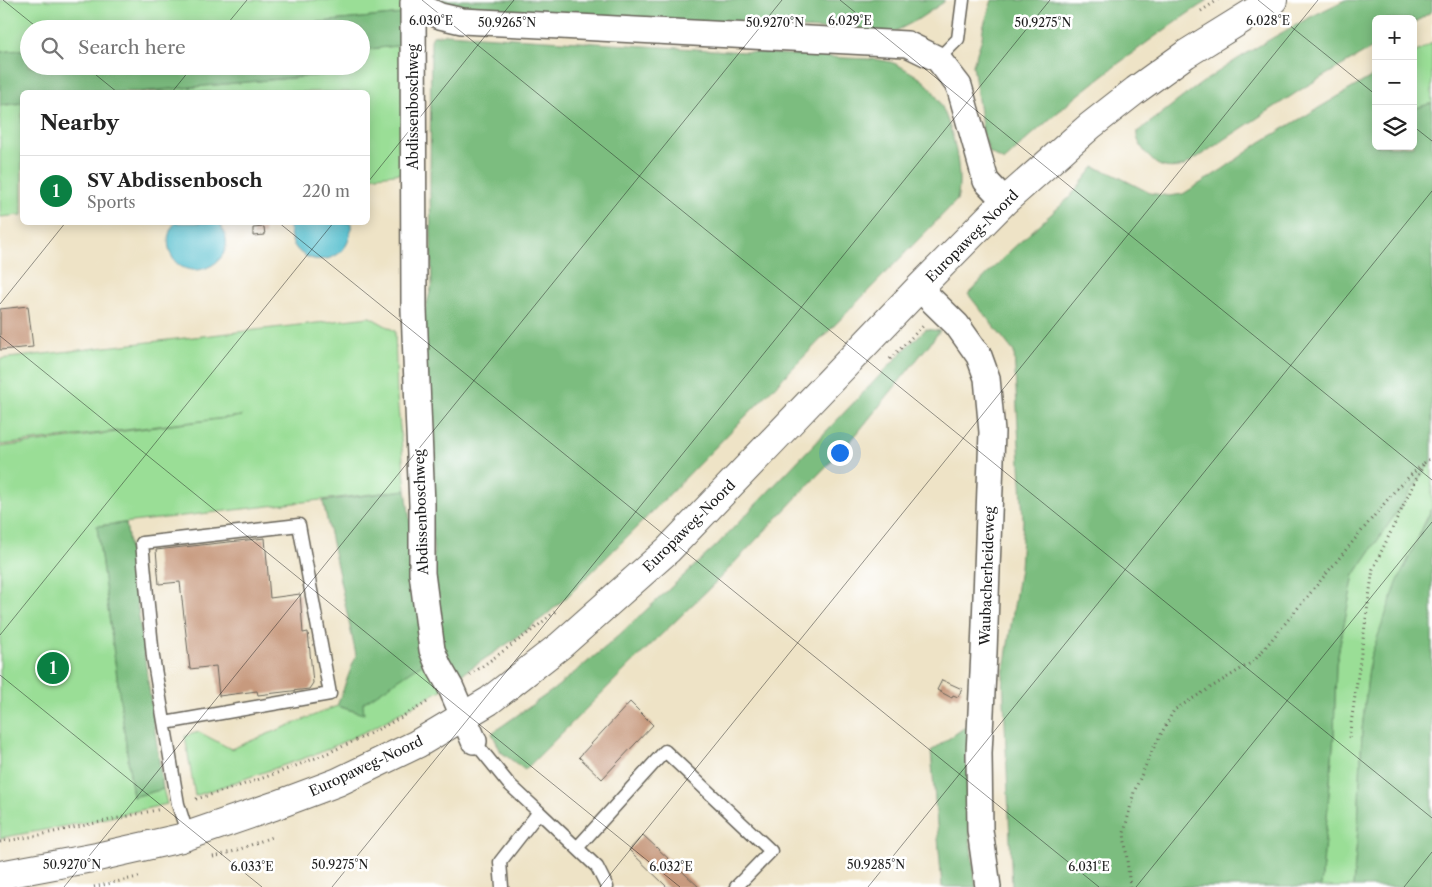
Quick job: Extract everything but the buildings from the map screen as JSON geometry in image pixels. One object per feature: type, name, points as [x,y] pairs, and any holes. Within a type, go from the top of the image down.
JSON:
[{"type":"street","name":"Europaweg-Noord","points":[[0,876],[97,857],[188,836],[338,782],[418,744],[469,729],[489,701],[561,645],[668,550],[1005,201],[1090,126],[1136,90],[1186,54],[1273,0]]},
{"type":"street","name":"Abdissenboschweg","points":[[469,729],[432,650],[422,573],[422,505],[414,310],[413,3],[440,16],[462,21],[907,44],[938,59],[959,86],[986,181],[1005,201]]},
{"type":"street","name":"Waubacherheideweg","points":[[919,288],[957,325],[979,356],[987,378],[992,432],[979,753],[980,830],[988,887]]},
{"type":"lane","points":[[938,59],[958,39],[963,0]]},
{"type":"lane","points":[[165,723],[330,694],[299,525],[142,543],[153,657],[178,804],[188,836]]},
{"type":"lane","points":[[469,729],[508,783],[597,867],[607,887]]},
{"type":"lane","points":[[577,848],[665,751],[770,851],[736,887]]},
{"type":"lane","points":[[502,887],[500,862],[539,812]]},
{"type":"path","points":[[1130,887],[1124,833],[1134,792],[1152,751],[1174,710],[1254,661],[1398,487],[1432,457]]},
{"type":"path","points":[[1349,738],[1373,569],[1424,463]]},
{"type":"path","points":[[325,754],[407,714],[451,688],[534,629],[565,604]]},
{"type":"green space","points":[[0,0],[402,0],[403,14],[341,20],[20,20],[20,50],[0,52]]},
{"type":"green space","points":[[437,0],[944,0],[944,2],[917,20],[894,32],[465,14]]},
{"type":"green space","points":[[992,0],[1208,0],[1102,76],[1052,117],[1004,161],[989,152],[983,133],[973,65]]},
{"type":"green space","points":[[1345,0],[1432,0],[1432,11],[1417,21],[1417,15],[1372,15],[1372,48],[1305,87],[1184,166],[1174,168],[1163,167],[1154,162],[1140,145],[1137,132],[1199,85],[1252,50]]},
{"type":"green space","points":[[403,14],[405,45],[370,49],[370,20],[341,20]]},
{"type":"green space","points":[[446,34],[886,61],[898,65],[921,79],[935,94],[948,122],[959,172],[957,200],[653,511],[568,596],[545,616],[459,676],[446,665],[438,649],[422,321],[432,285],[430,192],[431,40],[433,36]]},
{"type":"green space","points":[[1432,43],[1432,103],[1417,108],[1417,60],[1417,52]]},
{"type":"green space","points":[[405,45],[403,173],[370,177],[370,90],[161,90],[323,75],[370,75],[370,49]]},
{"type":"green space","points":[[20,50],[20,75],[323,75],[161,90],[20,90],[20,103],[0,105],[0,52]]},
{"type":"green space","points":[[1372,76],[1372,150],[1417,150],[1417,108],[1432,103],[1432,460],[1354,575],[1336,664],[1334,735],[1321,887],[1012,887],[1003,676],[1020,568],[1023,520],[1014,352],[968,294],[1010,251],[1069,198],[1094,167],[1111,173],[1150,193],[1169,196],[1183,194],[1261,142]]},
{"type":"green space","points":[[20,103],[20,215],[0,217],[0,106]]},
{"type":"green space","points":[[370,317],[395,331],[397,397],[406,490],[97,526],[133,797],[163,789],[167,804],[93,821],[0,838],[0,447],[242,416],[0,445],[0,359]]},
{"type":"green space","points":[[926,329],[940,331],[855,436],[717,581],[525,770],[501,752],[492,733],[553,690],[607,646],[716,546]]},
{"type":"green space","points":[[1432,460],[1432,508],[1370,658],[1362,730],[1358,828],[1353,887],[1321,887],[1334,735],[1336,664],[1354,575]]},
{"type":"green space","points":[[406,490],[428,660],[363,703],[364,714],[337,706],[356,655],[323,501]]},
{"type":"green space","points":[[1432,508],[1432,887],[1353,887],[1358,828],[1362,730],[1370,658],[1397,583]]},
{"type":"green space","points":[[126,523],[163,789],[133,797],[97,526]]},
{"type":"green space","points":[[428,660],[443,689],[373,728],[319,753],[195,796],[185,736],[199,732],[231,749],[337,706],[363,714],[362,703]]},
{"type":"green space","points":[[968,725],[968,822],[976,887],[942,887],[931,751]]},
{"type":"water","points":[[173,225],[220,225],[226,237],[225,250],[219,260],[209,267],[197,270],[185,268],[175,261],[169,248],[168,238]]},
{"type":"water","points":[[290,225],[351,225],[349,239],[342,251],[331,258],[319,260],[307,257],[297,250],[291,238]]},
{"type":"place","name":"SV Abdissenbosch","points":[[53,668]]}]
